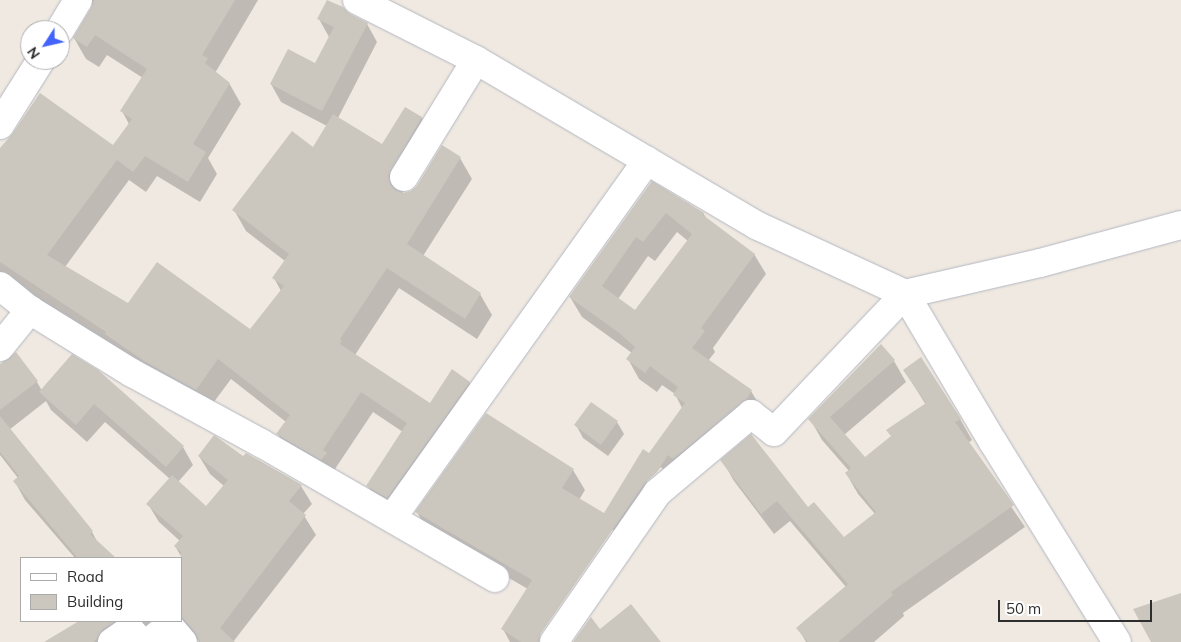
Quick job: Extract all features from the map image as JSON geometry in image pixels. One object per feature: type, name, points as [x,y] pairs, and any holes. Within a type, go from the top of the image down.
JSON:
[{"type":"street","points":[[66,20],[78,0]]},
{"type":"street","points":[[357,0],[476,60],[758,226],[905,294],[993,442],[1117,642]]},
{"type":"street","points":[[404,177],[476,60]]},
{"type":"street","points":[[0,126],[35,70]]},
{"type":"street","points":[[392,518],[647,161]]},
{"type":"street","points":[[554,642],[657,492],[751,414],[774,432],[905,294],[1040,263],[1181,225]]},
{"type":"street","points":[[0,286],[30,310],[132,373],[392,518],[495,578]]},
{"type":"street","points":[[0,347],[30,310]]},
{"type":"street","points":[[149,642],[169,626],[183,642]]},
{"type":"street","points":[[112,642],[130,630],[141,642]]},
{"type":"building","points":[[94,0],[235,0],[202,55],[208,58],[205,63],[230,83],[193,144],[206,152],[188,182],[145,156],[133,172],[117,160],[47,255],[128,303],[157,262],[250,329],[284,286],[272,278],[289,254],[232,210],[292,131],[313,147],[333,114],[382,144],[405,107],[422,117],[388,176],[395,190],[403,193],[411,191],[417,186],[442,145],[461,157],[407,244],[481,293],[465,319],[387,268],[340,339],[342,340],[340,344],[430,403],[452,369],[470,382],[387,498],[366,486],[407,423],[361,392],[323,450],[327,453],[321,460],[276,434],[290,415],[218,359],[196,390],[144,361],[105,334],[106,332],[0,262],[0,148],[13,133],[40,93],[113,145],[132,119],[120,111],[147,69],[95,35],[87,47],[73,38]]},
{"type":"building","points":[[327,0],[343,7],[350,14],[368,23],[322,111],[270,84],[288,49],[315,63],[334,27],[317,19]]},
{"type":"building","points":[[652,181],[704,213],[703,215],[755,254],[701,328],[705,331],[692,348],[752,390],[746,400],[673,459],[668,455],[657,472],[644,484],[541,633],[539,642],[521,642],[501,629],[532,580],[415,512],[486,413],[574,469],[562,488],[604,513],[643,449],[649,453],[685,403],[673,395],[678,387],[650,366],[645,373],[626,359],[635,347],[618,332],[569,297]],"holes":[[[666,213],[692,234],[635,310],[602,286],[636,237],[643,242]]]},
{"type":"building","points":[[881,344],[895,360],[830,417],[865,457],[891,436],[886,430],[926,403],[903,370],[921,357],[961,419],[955,422],[1014,505],[891,592],[893,595],[838,642],[808,642],[796,628],[848,584],[777,501],[761,514],[720,460],[751,434],[808,507],[814,502],[844,537],[876,512],[845,473],[851,468],[808,419]]},
{"type":"building","points":[[16,352],[38,381],[0,410],[0,364]]},
{"type":"building","points":[[72,354],[98,370],[184,446],[166,467],[94,404],[76,425],[39,392]]},
{"type":"building","points":[[591,402],[618,421],[601,445],[574,425]]},
{"type":"building","points":[[0,416],[93,531],[90,534],[115,557],[77,557],[13,481],[19,476],[0,452]]},
{"type":"building","points":[[214,435],[243,456],[246,453],[302,485],[289,501],[306,515],[220,628],[235,642],[200,642],[195,632],[182,617],[182,557],[181,552],[174,546],[183,536],[146,504],[172,475],[206,506],[228,480],[198,456]]},
{"type":"building","points":[[1181,593],[1181,642],[1151,642],[1133,609]]},
{"type":"building","points":[[631,604],[661,642],[573,642],[591,617],[600,629]]},
{"type":"building","points":[[77,622],[114,622],[103,629],[94,642],[44,642]]}]
